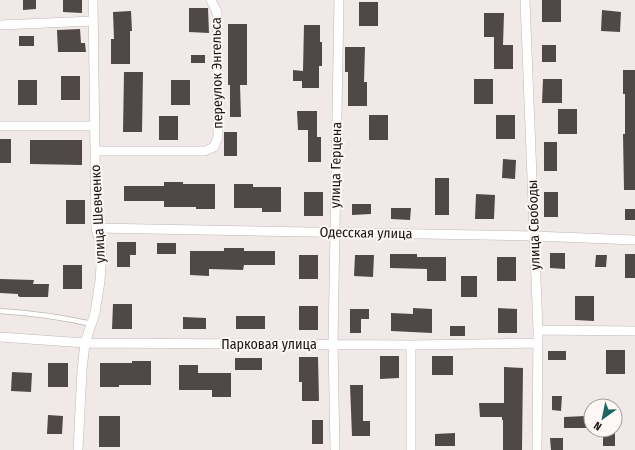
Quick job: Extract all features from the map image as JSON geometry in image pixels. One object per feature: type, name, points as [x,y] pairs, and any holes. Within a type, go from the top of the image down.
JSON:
[{"type":"street","name":"улица Шевченко","points":[[78,450],[82,370],[86,343],[92,324],[100,281],[102,250],[96,228],[93,0]]},
{"type":"street","name":"переулок Энгельса","points":[[95,151],[205,151],[214,147],[218,136],[217,12],[211,0]]},
{"type":"street","name":"улица Герцена","points":[[335,450],[333,344],[339,0]]},
{"type":"street","name":"улица Свободы","points":[[525,0],[538,330],[537,450]]},
{"type":"street","points":[[0,25],[93,21]]},
{"type":"street","points":[[0,126],[95,126]]},
{"type":"street","name":"Одесская улица","points":[[96,228],[534,236],[635,240]]},
{"type":"street","points":[[538,330],[635,331]]},
{"type":"street","name":"Парковая улица","points":[[0,337],[86,343],[411,345],[538,343]]},
{"type":"street","points":[[411,345],[411,450]]},
{"type":"lane","points":[[0,311],[25,312],[92,324]]},
{"type":"building","points":[[23,0],[36,0],[36,9],[23,10]]},
{"type":"building","points":[[63,0],[82,0],[82,13],[63,12]]},
{"type":"building","points":[[542,0],[561,0],[561,22],[542,22]]},
{"type":"building","points":[[359,2],[378,2],[378,26],[359,26]]},
{"type":"building","points":[[189,8],[208,8],[209,33],[189,32]]},
{"type":"building","points":[[602,10],[621,12],[620,32],[601,31]]},
{"type":"building","points":[[131,11],[132,31],[130,31],[130,64],[111,64],[111,39],[114,39],[113,12]]},
{"type":"building","points":[[484,13],[504,13],[503,45],[513,45],[513,69],[494,69],[494,37],[484,37]]},
{"type":"building","points":[[228,24],[247,24],[247,85],[240,85],[241,117],[230,117],[230,85],[228,85]]},
{"type":"building","points":[[304,25],[320,25],[322,66],[319,66],[319,88],[302,88],[302,81],[293,81],[293,70],[303,71]]},
{"type":"building","points":[[80,29],[81,43],[85,43],[86,52],[58,52],[57,30]]},
{"type":"building","points":[[19,36],[34,36],[34,46],[19,46]]},
{"type":"building","points":[[542,45],[556,45],[556,62],[542,62]]},
{"type":"building","points":[[345,47],[365,47],[364,82],[367,82],[367,106],[348,106],[348,72],[345,72]]},
{"type":"building","points":[[191,55],[205,55],[205,63],[191,63]]},
{"type":"building","points":[[623,70],[635,70],[635,190],[624,190],[623,134],[625,134],[625,94],[623,94]]},
{"type":"building","points":[[124,72],[143,72],[142,132],[123,132]]},
{"type":"building","points":[[61,76],[80,76],[80,100],[61,100]]},
{"type":"building","points":[[474,79],[493,79],[493,104],[474,104]]},
{"type":"building","points":[[543,79],[562,79],[562,103],[542,103]]},
{"type":"building","points":[[18,80],[37,80],[37,105],[18,105]]},
{"type":"building","points":[[171,80],[190,80],[190,105],[171,105]]},
{"type":"building","points":[[558,109],[577,109],[577,134],[558,134]]},
{"type":"building","points":[[297,111],[317,111],[317,137],[321,137],[321,162],[308,162],[308,130],[298,130]]},
{"type":"building","points":[[369,115],[388,115],[388,140],[369,140]]},
{"type":"building","points":[[496,115],[515,115],[515,139],[496,139]]},
{"type":"building","points":[[159,116],[178,116],[178,140],[159,140]]},
{"type":"building","points":[[224,132],[237,132],[237,156],[224,156]]},
{"type":"building","points":[[0,139],[11,139],[11,163],[0,163]]},
{"type":"building","points":[[30,140],[82,140],[82,165],[30,164]]},
{"type":"building","points":[[544,142],[557,142],[557,171],[544,171]]},
{"type":"building","points":[[503,159],[516,160],[515,179],[502,178]]},
{"type":"building","points":[[435,178],[449,178],[449,215],[435,215]]},
{"type":"building","points":[[164,182],[183,182],[183,184],[215,184],[215,209],[196,209],[196,207],[164,207],[164,201],[124,201],[124,186],[164,186]]},
{"type":"building","points":[[234,184],[253,184],[253,187],[281,187],[281,212],[262,212],[262,208],[234,208]]},
{"type":"building","points":[[304,192],[323,192],[323,216],[304,216]]},
{"type":"building","points":[[544,192],[558,192],[558,217],[544,217]]},
{"type":"building","points":[[476,194],[495,195],[494,219],[475,219]]},
{"type":"building","points":[[66,200],[85,200],[85,224],[66,224]]},
{"type":"building","points":[[352,204],[371,204],[371,214],[352,215]]},
{"type":"building","points":[[391,208],[411,208],[410,220],[391,219]]},
{"type":"building","points":[[625,209],[635,209],[635,220],[625,220]]},
{"type":"building","points":[[117,242],[136,242],[136,255],[130,255],[130,267],[117,267]]},
{"type":"building","points":[[157,243],[176,243],[176,254],[157,254]]},
{"type":"building","points":[[224,248],[244,248],[244,251],[275,251],[275,265],[244,265],[243,270],[209,269],[209,276],[190,275],[190,251],[224,251]]},
{"type":"building","points":[[550,253],[565,253],[565,269],[550,268]]},
{"type":"building","points":[[390,254],[417,254],[417,257],[446,257],[446,281],[427,281],[427,269],[390,268]]},
{"type":"building","points":[[625,254],[635,254],[635,278],[625,278]]},
{"type":"building","points":[[299,255],[318,255],[318,279],[299,279]]},
{"type":"building","points":[[355,255],[374,255],[373,277],[354,276]]},
{"type":"building","points":[[596,255],[607,255],[606,267],[595,267]]},
{"type":"building","points":[[497,257],[516,257],[516,281],[497,281]]},
{"type":"building","points":[[63,265],[82,265],[82,289],[63,289]]},
{"type":"building","points":[[461,276],[477,276],[477,297],[461,297]]},
{"type":"building","points":[[0,279],[34,280],[33,284],[49,284],[48,297],[20,297],[18,294],[0,293]]},
{"type":"building","points":[[575,296],[594,296],[594,321],[575,320]]},
{"type":"building","points":[[113,304],[132,304],[132,329],[112,329]]},
{"type":"building","points":[[299,306],[318,306],[318,330],[299,330]]},
{"type":"building","points":[[413,308],[432,309],[432,333],[391,331],[391,313],[413,314]]},
{"type":"building","points":[[498,308],[517,309],[517,333],[498,333]]},
{"type":"building","points":[[350,309],[369,309],[369,319],[361,319],[361,333],[350,333]]},
{"type":"building","points":[[236,316],[265,316],[265,329],[236,329]]},
{"type":"building","points":[[183,317],[206,318],[206,329],[183,329]]},
{"type":"building","points":[[450,326],[465,326],[465,336],[450,336]]},
{"type":"building","points":[[606,350],[625,350],[625,374],[606,374]]},
{"type":"building","points":[[548,351],[566,351],[566,360],[548,360]]},
{"type":"building","points":[[380,356],[399,356],[399,378],[380,379]]},
{"type":"building","points":[[432,356],[453,356],[453,375],[432,375]]},
{"type":"building","points":[[299,357],[318,357],[319,401],[302,401],[302,382],[299,382]]},
{"type":"building","points":[[235,358],[262,358],[262,370],[235,370]]},
{"type":"building","points":[[132,361],[151,361],[151,385],[119,385],[119,387],[100,387],[100,363],[132,363]]},
{"type":"building","points":[[48,363],[68,363],[68,387],[48,387]]},
{"type":"building","points":[[179,365],[198,365],[198,373],[231,373],[231,397],[212,397],[212,390],[179,390]]},
{"type":"building","points":[[504,367],[523,368],[522,450],[503,450],[502,417],[480,417],[479,403],[504,403]]},
{"type":"building","points":[[12,372],[32,373],[31,392],[11,391]]},
{"type":"building","points":[[350,385],[363,385],[363,421],[370,421],[370,436],[352,436]]},
{"type":"building","points":[[552,396],[562,396],[561,411],[552,410]]},
{"type":"building","points":[[48,415],[63,416],[62,434],[47,434]]},
{"type":"building","points":[[99,416],[120,416],[120,447],[99,447]]},
{"type":"building","points":[[583,416],[583,428],[564,428],[564,417]]},
{"type":"building","points":[[312,420],[323,420],[323,444],[312,444]]},
{"type":"building","points":[[455,433],[455,446],[435,446],[435,434]]},
{"type":"building","points":[[550,438],[563,438],[563,450],[551,450]]},
{"type":"building","points":[[603,438],[615,438],[615,446],[603,446]]}]
